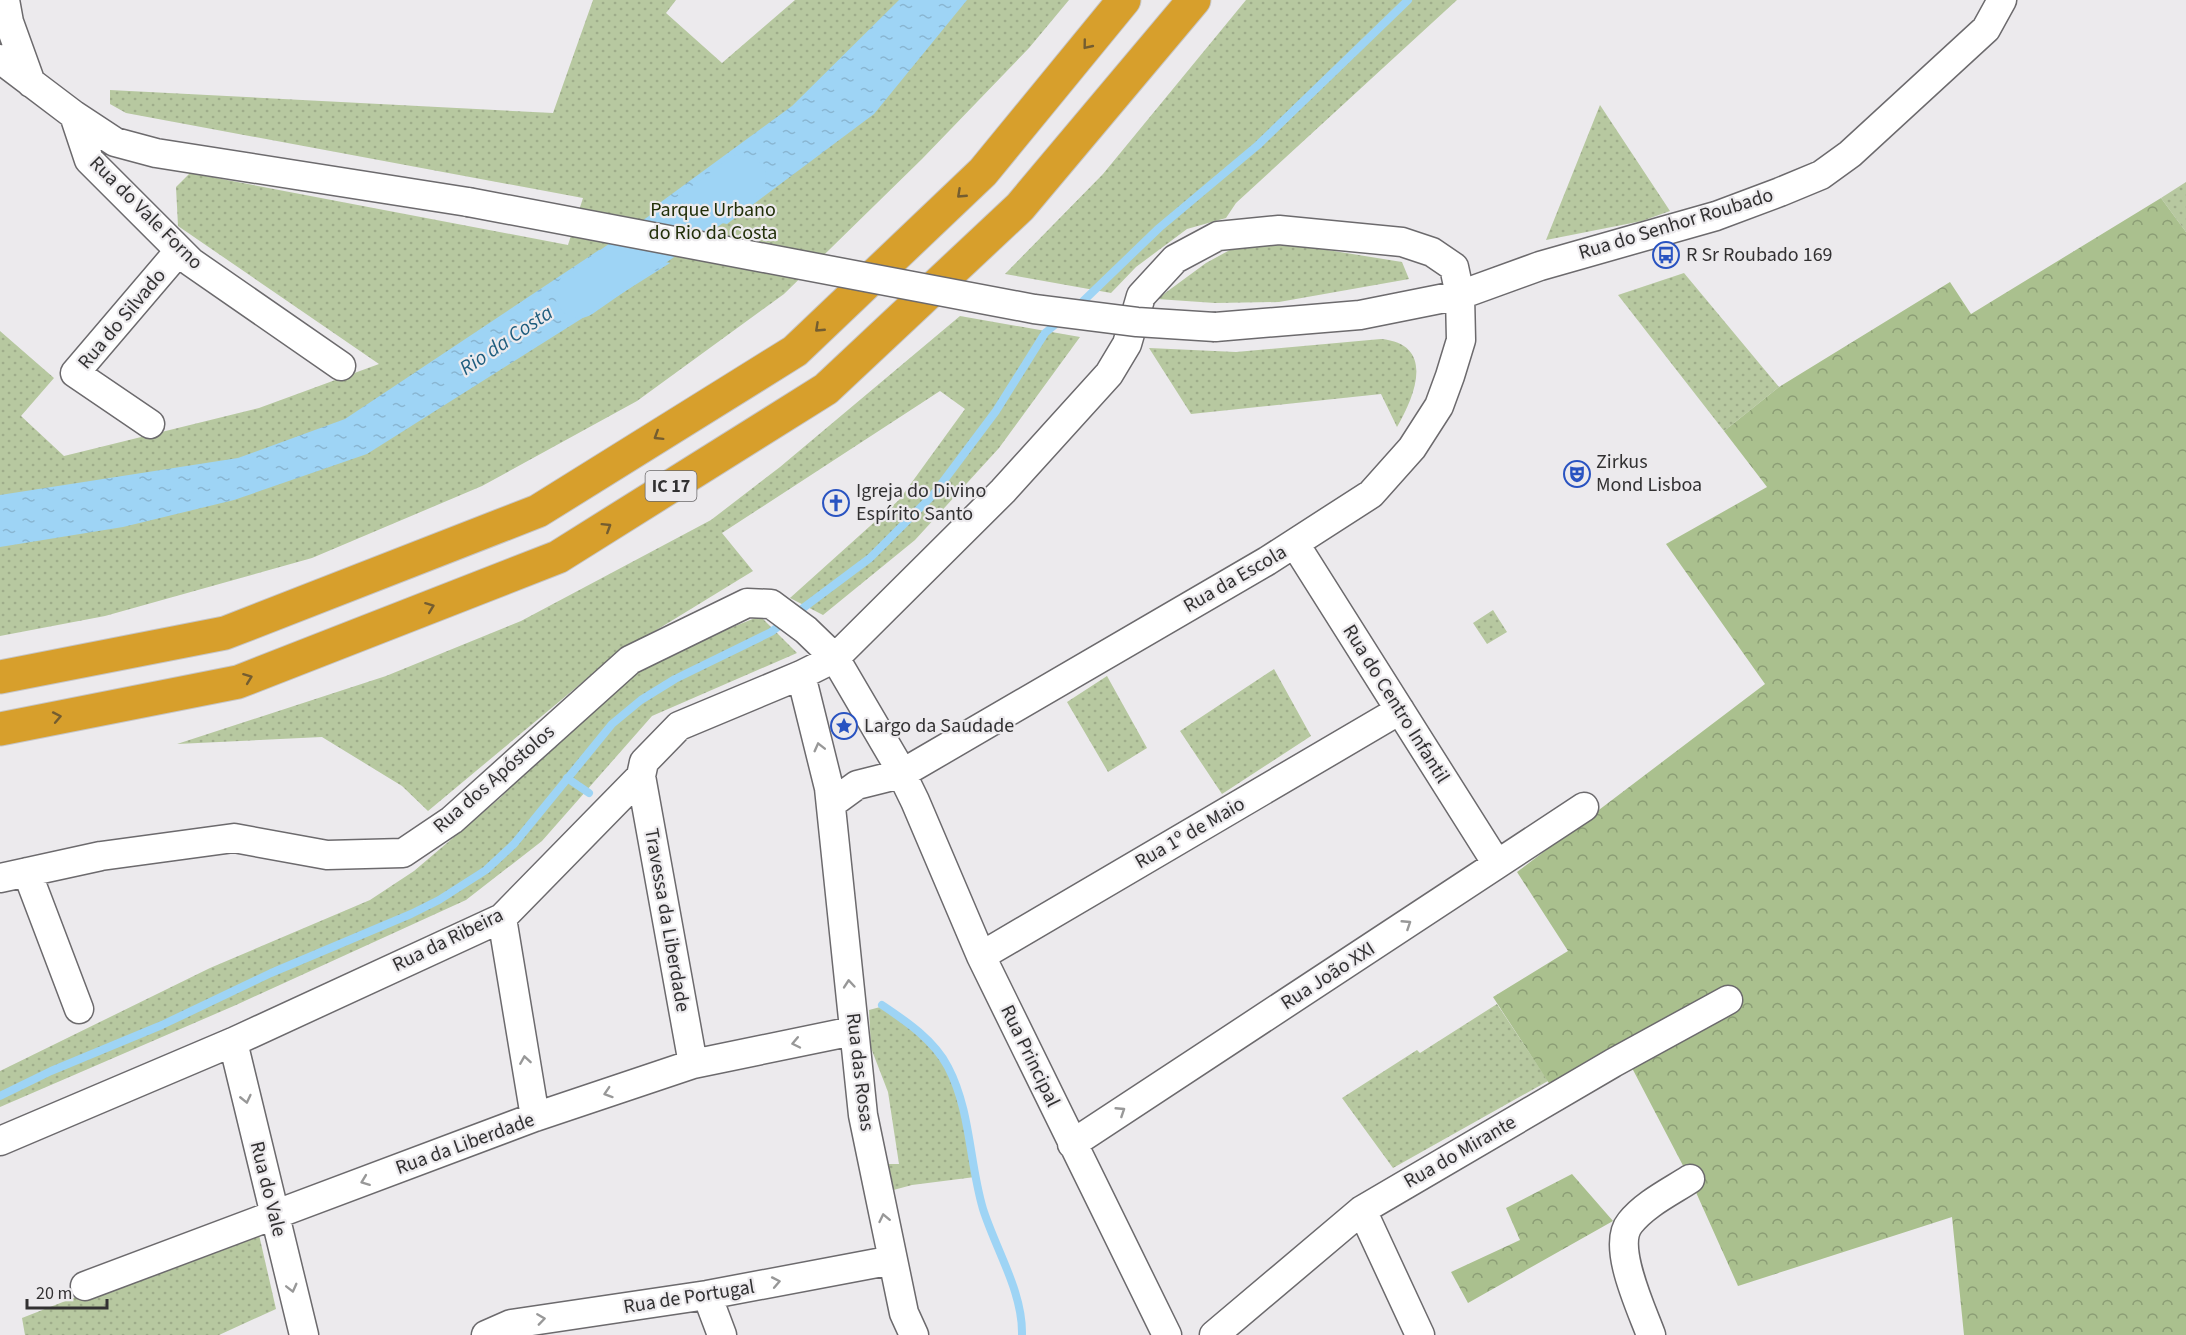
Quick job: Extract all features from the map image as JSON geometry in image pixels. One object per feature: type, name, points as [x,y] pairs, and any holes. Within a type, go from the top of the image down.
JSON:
[{"type":"highway","name":"IC 17","points":[[0,677],[225,633],[538,511],[795,351],[983,172],[1124,0]]},
{"type":"highway","name":"IC 17","points":[[0,729],[238,682],[558,557],[826,389],[1020,207],[1194,0]]},
{"type":"street","points":[[5,0],[9,22],[32,85]]},
{"type":"street","name":"Rua do Senhor Roubado","points":[[74,116],[116,142],[156,153],[468,202],[1034,309],[1137,322],[1215,327],[1359,315],[1460,295],[1588,251],[1716,216],[1821,175],[1850,154],[1971,44],[1986,29],[2002,0]]},
{"type":"street","points":[[0,59],[74,116]]},
{"type":"street","name":"Rua do Vale Forno","points":[[74,116],[89,160],[179,251],[191,262],[341,366]]},
{"type":"street","name":"Rua da Escola","points":[[831,804],[858,785],[901,774],[1295,544],[1371,494],[1412,448],[1439,406],[1461,339],[1460,295],[1455,267],[1431,252],[1402,242],[1279,230],[1218,236],[1175,259],[1141,296],[1127,344],[1109,374],[1003,491],[835,658]]},
{"type":"street","name":"Rua do Silvado","points":[[150,423],[75,373],[179,251]]},
{"type":"street","name":"Rua do Centro Infantil","points":[[1295,544],[1497,864]]},
{"type":"street","name":"Rua dos Apóstolos","points":[[0,878],[166,846],[234,838],[327,855],[403,853],[452,820],[630,660],[747,603],[771,604],[806,630],[835,658],[901,774]]},
{"type":"street","name":"Rua da Ribeira","points":[[0,1141],[233,1042],[502,918],[641,776],[644,762],[679,726],[801,675],[835,658]]},
{"type":"street","points":[[801,675],[831,804]]},
{"type":"street","name":"Rua 1º de Maio","points":[[981,956],[1400,710]]},
{"type":"street","name":"Rua Principal","points":[[901,774],[915,801],[981,956],[1167,1335]]},
{"type":"street","name":"Travessa da Liberdade","points":[[641,776],[693,1064]]},
{"type":"street","name":"Rua das Rosas","points":[[831,804],[863,1115],[904,1313],[914,1335]]},
{"type":"street","name":"Rua João XXI","points":[[1072,1144],[1584,807]]},
{"type":"street","points":[[27,872],[79,1009]]},
{"type":"street","points":[[502,918],[535,1117]]},
{"type":"street","name":"Rua do Mirante","points":[[1214,1335],[1362,1210],[1613,1063],[1728,1000]]},
{"type":"street","name":"Rua da Liberdade","points":[[85,1286],[535,1117],[693,1064],[853,1031]]},
{"type":"street","name":"Rua do Vale","points":[[233,1042],[304,1335]]},
{"type":"street","points":[[1651,1335],[1627,1271],[1624,1244],[1628,1225],[1643,1209],[1690,1179]]},
{"type":"street","points":[[1362,1210],[1419,1335]]},
{"type":"street","name":"Rua de Portugal","points":[[486,1335],[511,1324],[707,1295],[893,1260]]},
{"type":"street","points":[[707,1295],[722,1335]]},
{"type":"green space","name":"Parque Urbano do Rio da Costa","points":[[593,0],[676,0],[666,13],[722,63],[795,0],[1069,0],[1029,48],[922,159],[784,294],[637,401],[482,486],[312,558],[105,616],[0,636],[0,331],[54,378],[21,416],[64,456],[259,408],[379,364],[178,226],[176,187],[190,173],[568,245],[583,198],[126,113],[110,104],[110,90],[553,113]]},
{"type":"green space","points":[[1246,0],[1457,0],[1236,203],[1226,218],[1187,229],[1136,267],[1111,293],[1005,274],[1103,174]]},
{"type":"green space","points":[[1600,105],[1670,211],[1642,221],[1546,240]]},
{"type":"green space","points":[[2186,182],[2186,232],[2161,198]]},
{"type":"green space","points":[[2161,198],[2186,232],[2186,1335],[1964,1335],[1952,1217],[1738,1286],[1690,1179],[1620,1045],[1554,1091],[1493,997],[1568,951],[1517,872],[1765,684],[1666,544],[1767,487],[1724,431],[1779,387],[1950,282],[1971,314]]},
{"type":"green space","points":[[1239,245],[1309,247],[1402,262],[1409,279],[1279,302],[1215,303],[1157,299],[1206,263]]},
{"type":"green space","points":[[1684,273],[1779,387],[1724,431],[1618,295]]},
{"type":"green space","points":[[960,316],[1080,337],[999,448],[915,540],[823,615],[790,598],[899,500],[965,409],[940,391],[722,533],[753,571],[614,656],[428,811],[402,786],[322,737],[177,744],[386,676],[521,621],[711,520],[780,467]]},
{"type":"green space","points":[[1381,339],[1398,343],[1409,350],[1415,361],[1414,387],[1397,427],[1381,394],[1191,414],[1149,348],[1236,352]]},
{"type":"green space","points":[[1493,610],[1507,632],[1487,644],[1473,623]]},
{"type":"green space","points":[[760,616],[797,653],[652,716],[542,841],[466,900],[236,1005],[0,1107],[0,1071],[210,968],[370,900],[414,871],[500,798],[631,668]]},
{"type":"green space","points":[[1274,669],[1311,736],[1222,794],[1180,731]]},
{"type":"green space","points":[[1107,676],[1147,748],[1108,772],[1067,702]]},
{"type":"green space","points":[[1497,1004],[1548,1081],[1393,1168],[1342,1098],[1417,1050],[1420,1053]]},
{"type":"green space","points":[[884,1006],[923,1037],[952,1077],[964,1109],[975,1177],[912,1185],[886,1192],[886,1164],[899,1164],[888,1092],[871,1048],[869,1010]]},
{"type":"green space","points":[[1572,1174],[1613,1221],[1468,1303],[1451,1272],[1520,1240],[1506,1208]]},
{"type":"green space","points":[[257,1226],[276,1309],[219,1335],[25,1335],[22,1318]]},
{"type":"water","points":[[899,0],[967,0],[874,114],[727,224],[650,210],[792,106]]},
{"type":"water","points":[[599,250],[670,263],[367,454],[234,500],[123,527],[0,547],[0,495],[238,458],[345,419]]},
{"type":"waterway","points":[[1077,307],[1159,228],[1258,145],[1408,0]]},
{"type":"waterway","name":"Rio da Costa","points":[[579,294],[742,178]]},
{"type":"waterway","points":[[0,1096],[51,1071],[162,1025],[271,973],[411,914],[439,900],[486,870],[514,844],[612,724],[641,700],[675,679],[771,632],[870,558],[933,495],[996,411],[1045,333],[1062,319]]},
{"type":"waterway","points":[[567,778],[589,793]]},
{"type":"waterway","points":[[882,1005],[910,1025],[935,1048],[956,1084],[978,1191],[988,1224],[1014,1287],[1022,1335]]},
{"type":"place","name":"R Sr Roubado 169","points":[[1666,255]]},
{"type":"place","name":"Zirkus Mond Lisboa","points":[[1577,474]]},
{"type":"place","name":"Igreja do Divino Espírito Santo","points":[[836,503]]},
{"type":"place","name":"Largo da Saudade","points":[[844,726]]}]
